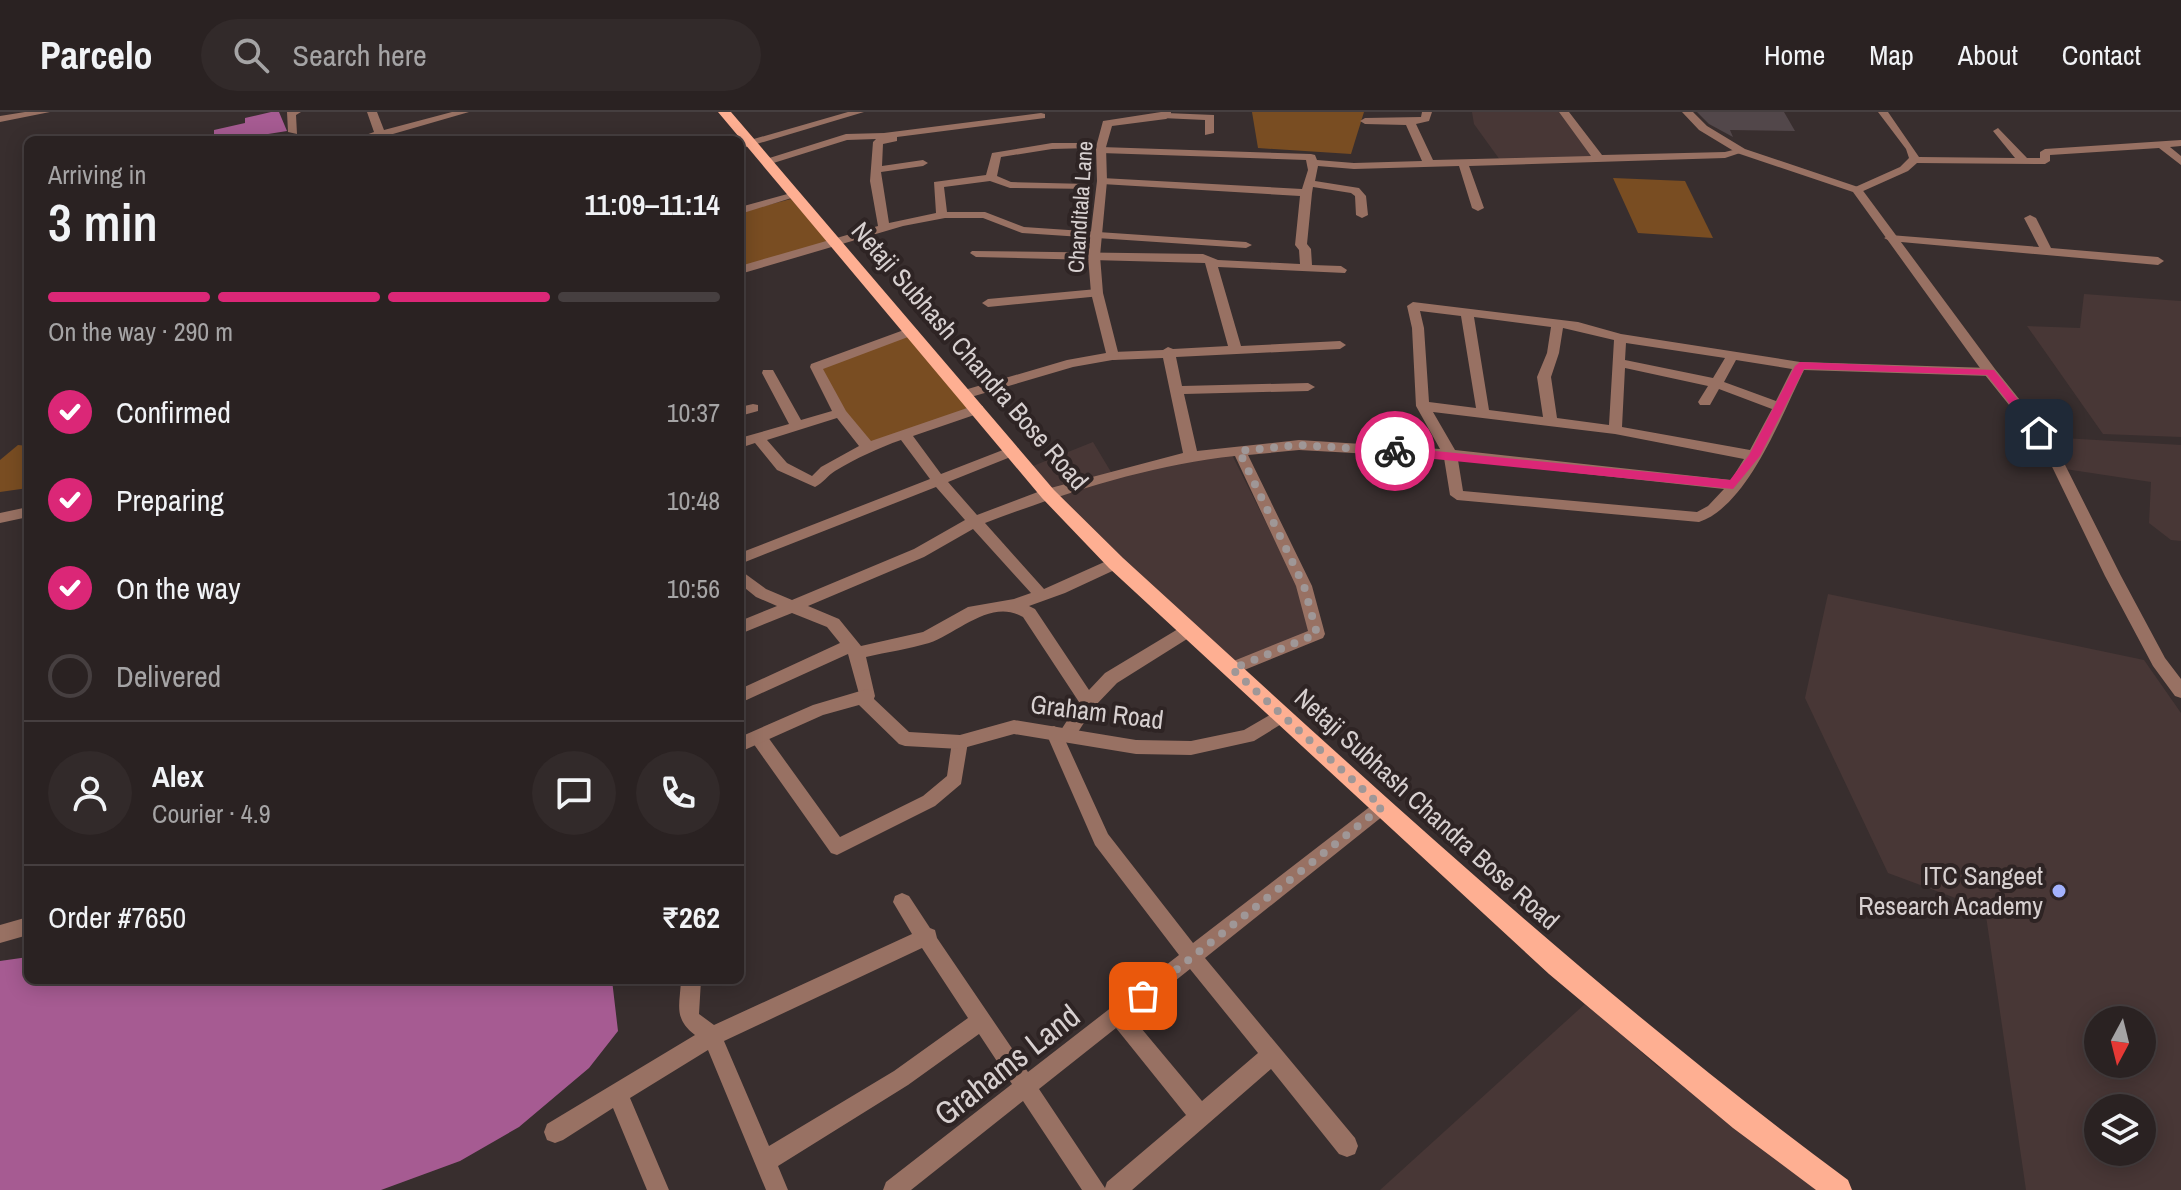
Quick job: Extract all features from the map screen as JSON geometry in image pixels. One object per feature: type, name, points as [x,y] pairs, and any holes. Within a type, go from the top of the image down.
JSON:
[{"type":"main road","name":"Netaji Subhash Chandra Bose Road","points":[[724,112],[740,136]]},
{"type":"main road","name":"Netaji Subhash Chandra Bose Road","points":[[745,144],[767,162],[1048,494],[1116,563],[1585,991],[1761,1134],[1838,1190]]},
{"type":"street","points":[[0,119],[45,112]]},
{"type":"street","points":[[293,132],[291,113],[296,112]]},
{"type":"street","points":[[372,112],[379,136],[464,112]]},
{"type":"street","points":[[745,144],[859,112]]},
{"type":"street","points":[[1365,121],[1410,122],[1425,119],[1427,112]]},
{"type":"street","points":[[1564,112],[1599,159]]},
{"type":"street","points":[[1687,112],[1703,128],[1741,151],[1857,190],[1990,372],[2048,444],[2159,662],[2181,691]]},
{"type":"street","points":[[1883,112],[1911,149],[1914,160]]},
{"type":"street","points":[[1166,114],[1210,117],[1209,133]]},
{"type":"street","name":"Chanditala Lane","points":[[1113,356],[1097,293],[1094,256],[1102,181],[1101,150],[1107,123],[1166,114]]},
{"type":"street","points":[[767,162],[846,137],[884,136],[1045,117],[880,141],[875,170],[884,228]]},
{"type":"street","points":[[1410,122],[1429,164]]},
{"type":"street","points":[[1998,131],[2024,161]]},
{"type":"street","points":[[1857,190],[1904,169],[1914,160],[2045,161],[2045,152],[2181,143]]},
{"type":"street","points":[[991,178],[996,155],[1052,146],[1087,146]]},
{"type":"street","points":[[2163,146],[2181,162]]},
{"type":"street","points":[[1101,150],[1311,157],[1314,163],[1307,188],[1301,245],[1305,249],[1306,268]]},
{"type":"street","points":[[1314,163],[1429,164],[1725,155],[1741,151]]},
{"type":"street","points":[[875,170],[923,163]]},
{"type":"street","points":[[1463,163],[1478,208]]},
{"type":"street","points":[[947,215],[939,202],[942,198],[938,184],[991,178],[1010,185],[1088,187]]},
{"type":"street","points":[[1102,181],[1355,190],[1360,196],[1362,215]]},
{"type":"street","points":[[744,210],[795,195]]},
{"type":"street","points":[[744,269],[884,228],[947,215],[985,215],[1022,230],[1246,245]]},
{"type":"street","points":[[2030,218],[2047,252]]},
{"type":"street","points":[[1890,238],[2158,261]]},
{"type":"street","points":[[976,253],[1210,260],[1341,270]]},
{"type":"street","points":[[1210,260],[1235,348]]},
{"type":"street","points":[[988,303],[1097,293]]},
{"type":"street","points":[[1800,366],[1754,456],[1709,515],[1699,517],[1457,495],[1450,454],[1423,406],[1413,306],[1558,323],[1620,338],[1800,366],[1990,372]]},
{"type":"street","points":[[1467,312],[1483,413]]},
{"type":"street","points":[[1551,422],[1544,377],[1553,353],[1558,323]]},
{"type":"street","points":[[868,447],[840,413],[816,367],[912,331]]},
{"type":"street","points":[[1615,430],[1620,338]]},
{"type":"street","points":[[759,438],[768,456],[790,475],[815,482],[826,470],[868,447],[1072,363],[1168,351],[1340,345]]},
{"type":"street","points":[[1168,351],[1191,456]]},
{"type":"street","points":[[1705,402],[1733,355]]},
{"type":"street","points":[[1620,363],[1715,383],[1779,407]]},
{"type":"street","points":[[768,373],[796,424]]},
{"type":"street","points":[[1177,390],[1308,387]]},
{"type":"street","points":[[1423,406],[1615,430],[1754,456]]},
{"type":"street","points":[[744,442],[840,413]]},
{"type":"street","points":[[903,433],[939,481],[1042,596]]},
{"type":"street","points":[[744,626],[919,553],[975,521],[1048,494],[1191,456],[1299,445],[1450,454],[1733,485]]},
{"type":"street","points":[[744,557],[1013,451]]},
{"type":"street","points":[[1232,669],[1317,634],[1304,586],[1239,451]]},
{"type":"street","points":[[0,518],[24,513]]},
{"type":"street","points":[[744,694],[855,649],[927,637],[968,613],[1015,605],[1042,596],[1116,563]]},
{"type":"street","points":[[744,579],[761,593],[833,623],[855,649],[867,696],[819,710],[744,744]]},
{"type":"street","points":[[1015,605],[1029,613],[1088,702]]},
{"type":"street","points":[[1189,630],[1111,678],[1061,734],[1101,839],[1192,957],[1347,1146]]},
{"type":"street","name":"Graham Road","points":[[867,696],[865,701],[905,739],[960,742],[1014,727],[1136,747],[1191,748],[1248,736],[1282,715]]},
{"type":"street","points":[[759,738],[837,847],[929,801],[955,779],[960,742]]},
{"type":"street","name":"Grahams Land","points":[[894,1190],[1382,807]]},
{"type":"street","points":[[902,902],[928,936],[1095,1190]]},
{"type":"street","points":[[0,934],[24,927]]},
{"type":"street","points":[[555,1132],[712,1036],[928,936]]},
{"type":"street","points":[[691,984],[689,1018],[712,1036],[777,1190]]},
{"type":"street","points":[[1118,1015],[1201,1116]]},
{"type":"street","points":[[765,1161],[901,1078],[982,1020]]},
{"type":"street","points":[[1115,1190],[1273,1054]]},
{"type":"street","points":[[618,1094],[658,1190]]},
{"type":"shaded area","points":[[279,112],[287,131],[255,136],[214,136],[214,130],[245,123],[245,118]]},
{"type":"shaded area","points":[[1252,112],[1364,112],[1351,154],[1258,148]]},
{"type":"shaded area","points":[[1472,112],[1560,112],[1594,158],[1500,160],[1474,124]]},
{"type":"shaded area","points":[[1613,178],[1685,181],[1713,238],[1638,233]]},
{"type":"shaded area","points":[[791,199],[829,242],[744,267],[744,211]]},
{"type":"shaded area","points":[[2084,294],[2181,301],[2181,437],[2103,434],[2027,326],[2080,328]]},
{"type":"shaded area","points":[[909,335],[971,409],[870,443],[844,411],[819,369]]},
{"type":"shaded area","points":[[2046,437],[2181,445],[2181,541],[2171,540],[2149,523],[2151,482],[2065,469]]},
{"type":"shaded area","points":[[1093,442],[1111,472],[1232,455],[1299,588],[1309,632],[1233,661],[1092,536],[1033,466]]},
{"type":"shaded area","points":[[18,445],[24,446],[24,489],[0,492],[0,460]]},
{"type":"shaded area","name":"ITC Sangeet Research Academy","points":[[1828,594],[2144,660],[2181,713],[2181,1190],[2026,1190],[1985,909],[1888,873],[1805,698]]},
{"type":"shaded area","points":[[24,958],[24,984],[612,984],[618,1031],[589,1068],[519,1127],[460,1161],[381,1190],[0,1190],[0,961]]},
{"type":"shaded area","points":[[1586,1003],[1657,1066],[1824,1190],[1380,1190]]},
{"type":"building","points":[[1697,112],[1784,112],[1795,131],[1730,130],[1733,137],[1709,124]]},
{"type":"way so far","points":[[1143,996],[1382,807],[1232,669],[1317,634],[1304,586],[1239,451],[1299,445],[1395,451]]},
{"type":"place","name":"ITC Sangeet Research Academy","points":[[2059,891]]},
{"type":"route","points":[[1395,451],[1450,454],[1733,485],[1748,467],[1800,366],[1990,372],[2039,433]]}]
